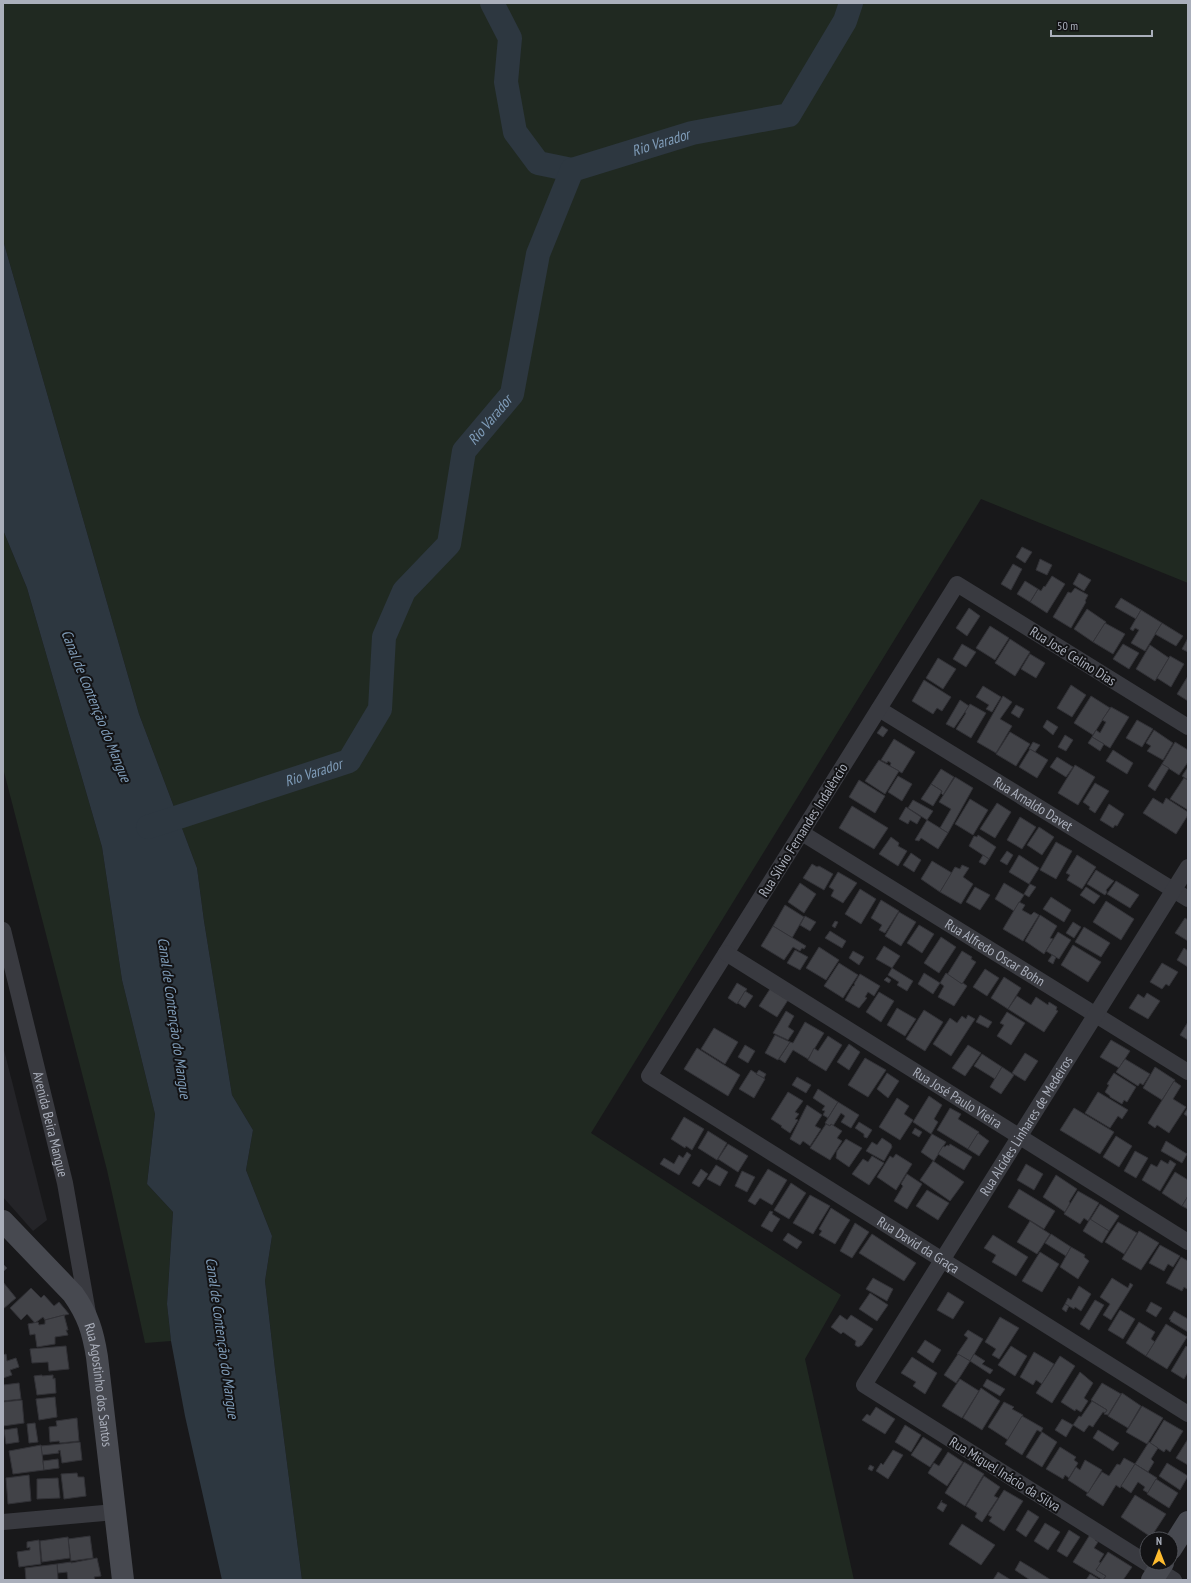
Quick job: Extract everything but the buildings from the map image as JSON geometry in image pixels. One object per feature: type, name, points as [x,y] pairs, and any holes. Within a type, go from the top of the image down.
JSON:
[{"type":"street","name":"Rua Sílvio Fernandes Indalêncio","points":[[649,1076],[957,584]]},
{"type":"street","name":"Rua José Celino Dias","points":[[957,584],[1188,727]]},
{"type":"street","name":"Rua Arnaldo Davet","points":[[879,709],[1188,899]]},
{"type":"street","name":"Rua Alfredo Oscar Bohn","points":[[802,833],[1188,1072]]},
{"type":"street","name":"Rua Alcides Linhares de Medeiros","points":[[864,1385],[1188,867]]},
{"type":"street","name":"Avenida Beira Mangue","points":[[3,930],[65,1183],[89,1322]]},
{"type":"street","name":"Rua José Paulo Vieira","points":[[726,953],[1188,1242]]},
{"type":"street","name":"Rua David da Graça","points":[[649,1076],[1188,1414]]},
{"type":"street","name":"Rua Agostinho dos Santos","points":[[3,1221],[73,1294],[83,1308],[89,1322],[94,1337],[124,1580]]},
{"type":"street","name":"Rua Miguel Inácio da Silva","points":[[864,1385],[1139,1559]]},
{"type":"street","points":[[3,1522],[115,1512]]},
{"type":"street","points":[[1179,1537],[1188,1522]]},
{"type":"shaded area","points":[[3,3],[1188,3],[1188,583],[981,499],[591,1133],[841,1295],[805,1359],[854,1580],[302,1580],[265,1281],[272,1236],[246,1170],[253,1130],[232,1095],[197,868],[139,714],[3,240]]},
{"type":"shaded area","points":[[3,530],[27,588],[102,847],[122,980],[155,1114],[147,1184],[173,1212],[167,1304],[171,1341],[145,1343],[107,1170],[3,768]]},
{"type":"shaded area","points":[[3,1046],[47,1220],[33,1231],[3,1197]]},
{"type":"water","name":"Canal de Contenção do Mangue","points":[[3,240],[139,714],[197,868],[232,1095],[253,1130],[246,1170],[272,1236],[265,1281],[302,1580],[222,1580],[185,1416],[171,1341],[167,1304],[173,1212],[147,1184],[155,1114],[122,980],[102,847],[27,588],[3,530]]},
{"type":"waterway","points":[[492,3],[510,38],[506,82],[515,132],[538,163],[572,170]]},
{"type":"waterway","name":"Rio Varador","points":[[148,827],[349,761],[380,709],[384,637],[404,591],[449,544],[464,451],[512,394],[538,254],[572,170],[692,133],[789,115],[845,21],[851,3]]}]
